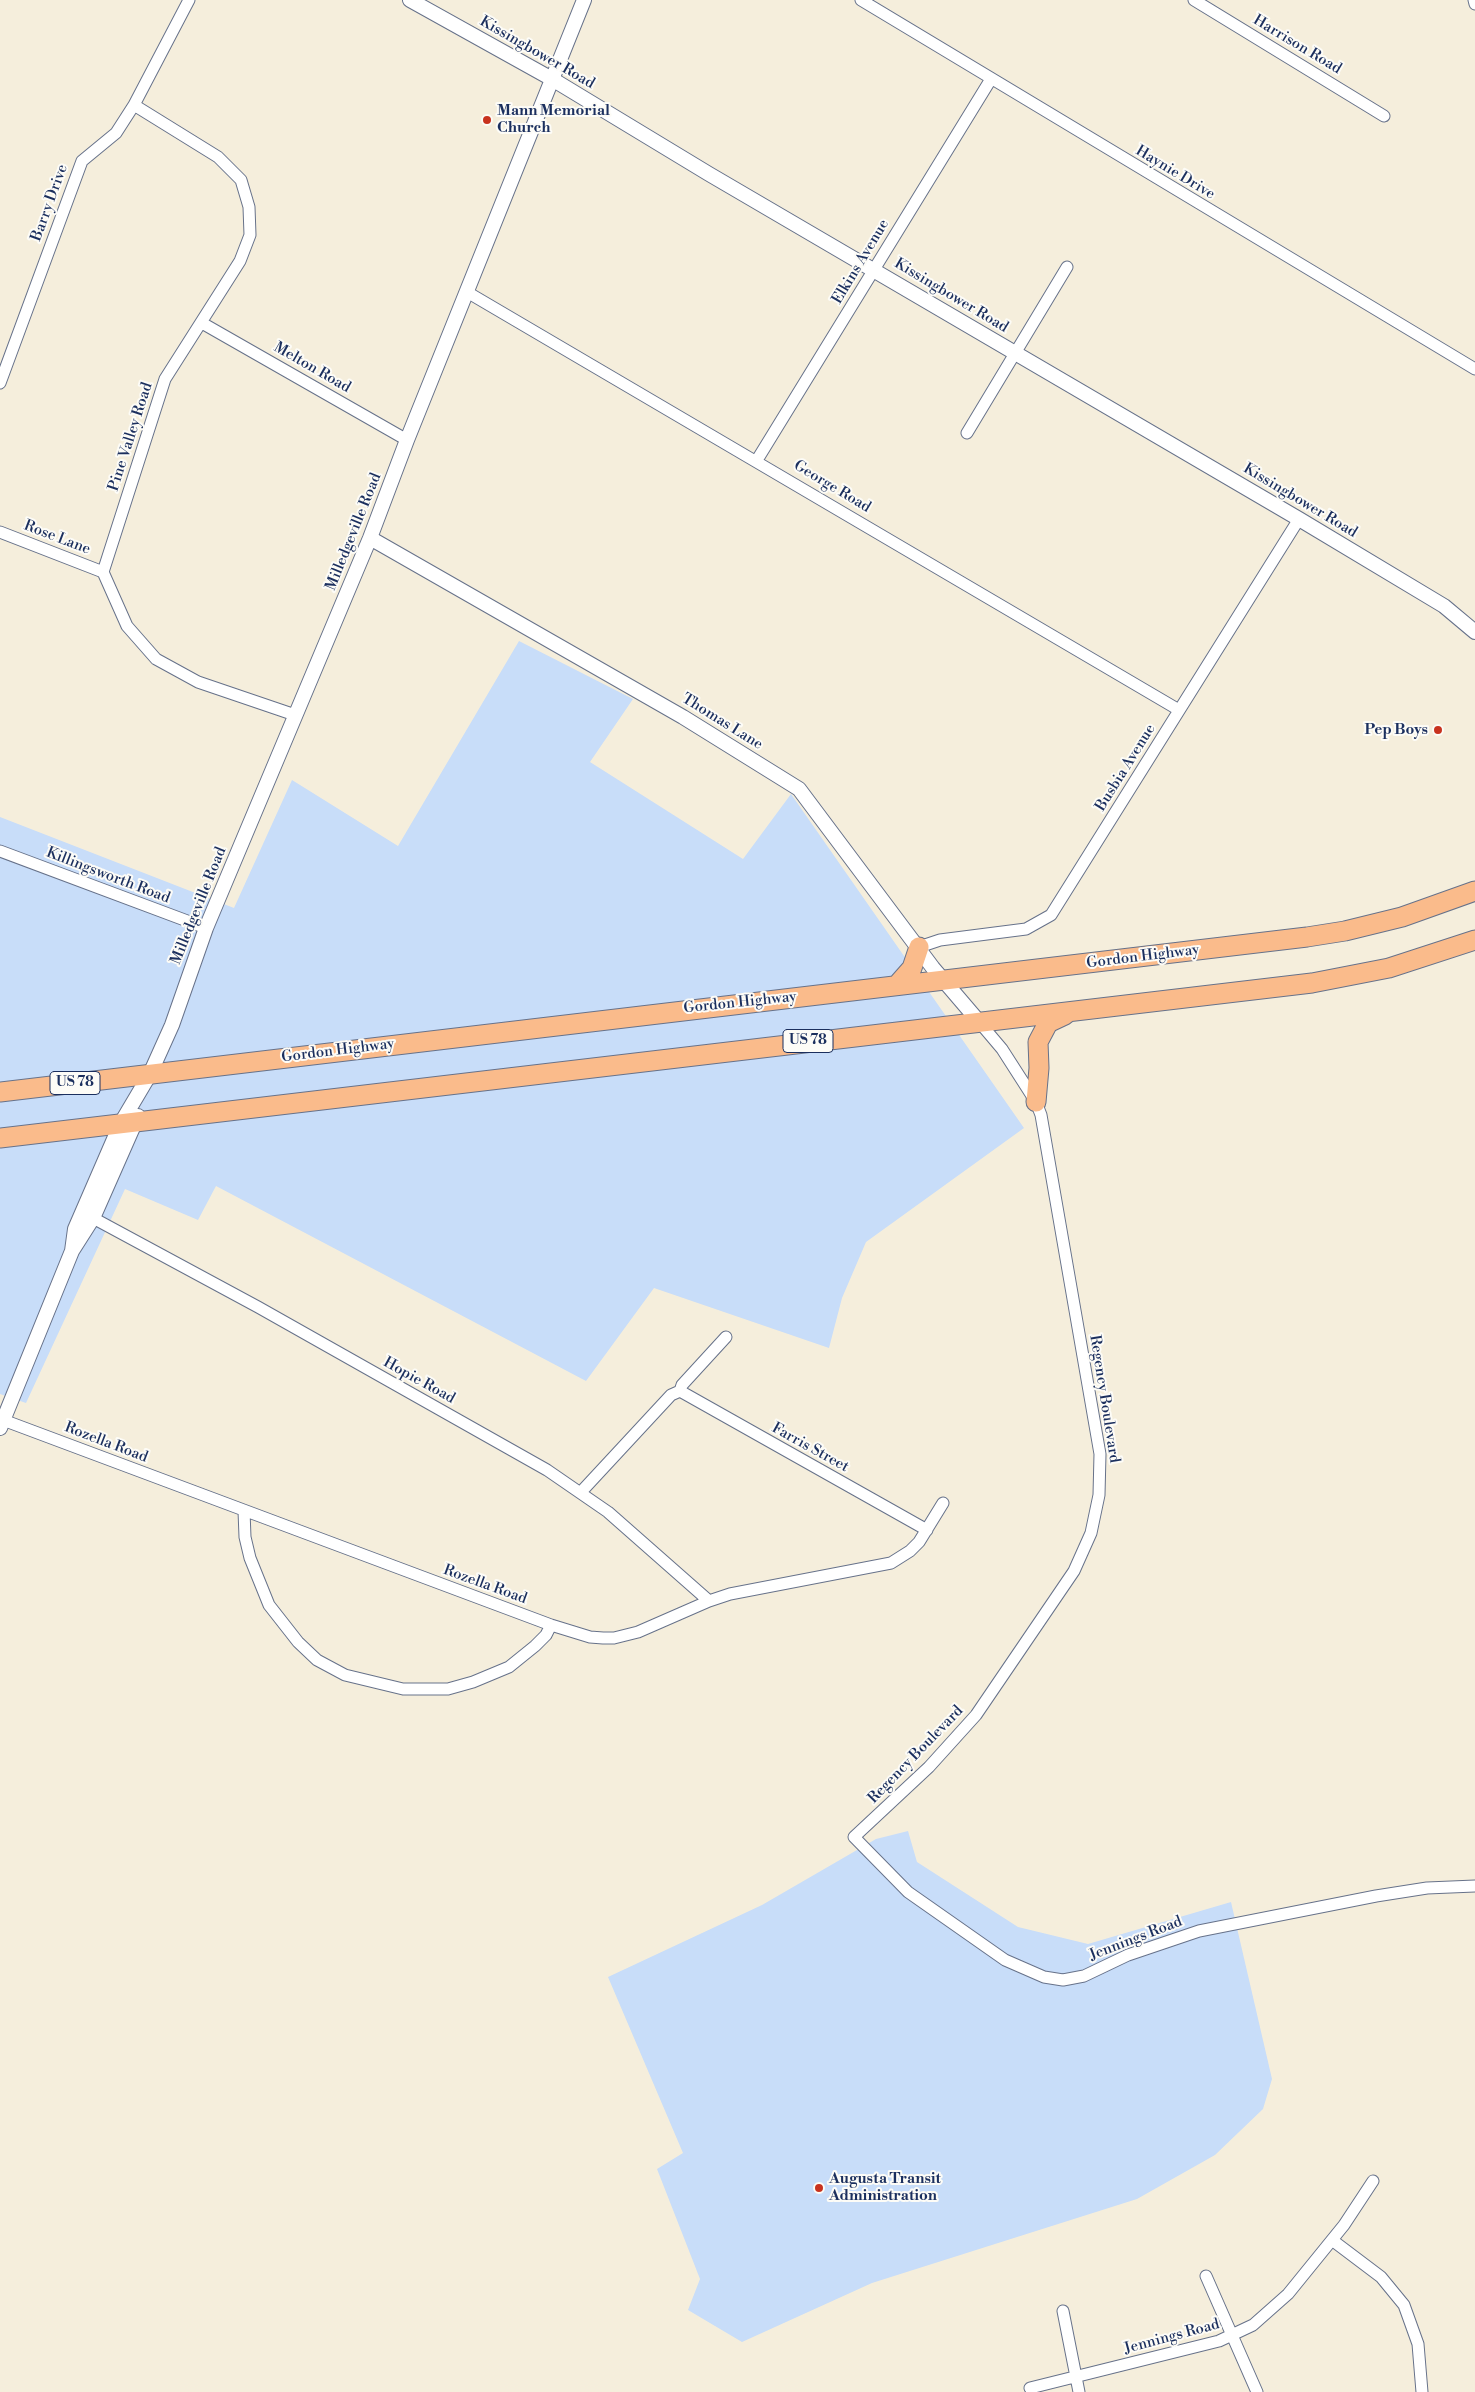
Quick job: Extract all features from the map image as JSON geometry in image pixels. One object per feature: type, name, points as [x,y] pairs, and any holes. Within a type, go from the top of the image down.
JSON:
[{"type":"highway","name":"Gordon Highway","points":[[0,1092],[1335,932],[1402,917],[1475,890]]},
{"type":"highway","name":"US 78","points":[[0,1138],[794,1042],[980,1023],[1350,976],[1426,957],[1475,940]]},
{"type":"highway","points":[[897,985],[912,968],[919,947]]},
{"type":"highway","points":[[1036,1102],[1039,1068],[1037,1054],[1040,1036],[1044,1028],[1052,1020],[1076,1011]]},
{"type":"street","name":"Barry Drive","points":[[0,383],[82,161],[116,133],[134,105],[190,0]]},
{"type":"street","name":"Kissingbower Road","points":[[410,0],[552,79],[1299,519],[1444,606],[1474,628]]},
{"type":"street","name":"Milledgeville Road","points":[[72,1251],[75,1228],[128,1123],[172,1026],[206,928],[370,538],[407,440],[584,0]]},
{"type":"street","name":"Haynie Drive","points":[[861,0],[1475,369]]},
{"type":"street","name":"Harrison Road","points":[[1194,0],[1384,116]]},
{"type":"street","points":[[1474,0],[1475,4]]},
{"type":"street","name":"Elkins Avenue","points":[[757,460],[990,79]]},
{"type":"street","name":"Pine Valley Road","points":[[103,572],[165,379],[240,261],[250,234],[249,208],[241,180],[218,157],[134,105]]},
{"type":"street","points":[[967,433],[1017,354],[1067,267]]},
{"type":"street","name":"George Road","points":[[468,292],[757,460],[1179,710]]},
{"type":"street","name":"Melton Road","points":[[202,323],[407,440]]},
{"type":"street","name":"Busbia Avenue","points":[[919,947],[940,940],[1026,929],[1051,916],[1299,519]]},
{"type":"street","name":"Rose Lane","points":[[0,532],[103,572]]},
{"type":"street","name":"Thomas Lane","points":[[370,538],[683,717],[799,789],[944,980],[980,1023]]},
{"type":"street","points":[[103,572],[128,626],[156,658],[198,682],[294,715]]},
{"type":"street","name":"Killingsworth Road","points":[[0,852],[206,928]]},
{"type":"street","name":"Regency Boulevard","points":[[854,1836],[929,1767],[976,1715],[1074,1571],[1088,1541],[1100,1495],[1099,1446],[1041,1115],[1036,1102],[1002,1049],[980,1023]]},
{"type":"street","name":"Milledgeville Road","points":[[2,1424],[72,1251],[93,1218],[128,1123]]},
{"type":"street","name":"Hopie Road","points":[[93,1218],[258,1307],[547,1470],[581,1492],[615,1518],[709,1600]]},
{"type":"street","points":[[581,1492],[671,1395],[680,1391],[682,1384],[726,1338]]},
{"type":"street","name":"Farris Street","points":[[680,1391],[927,1530]]},
{"type":"street","name":"Rozella Road","points":[[2,1424],[244,1511],[551,1625],[590,1637],[614,1638],[657,1624],[709,1600],[738,1592],[891,1563],[910,1551],[927,1530],[944,1503]]},
{"type":"street","points":[[244,1511],[245,1537],[250,1558],[269,1605],[283,1625],[317,1660],[345,1675],[403,1689],[448,1689],[474,1682],[509,1667],[535,1646],[546,1635],[551,1625]]},
{"type":"street","name":"Jennings Road","points":[[854,1836],[908,1892],[1005,1960],[1044,1977],[1063,1980],[1084,1976],[1137,1952],[1199,1931],[1426,1888],[1475,1886]]},
{"type":"street","name":"Jennings Road","points":[[1030,2388],[1233,2336],[1253,2325],[1288,2294],[1332,2240],[1373,2181]]},
{"type":"street","points":[[1332,2240],[1381,2277],[1404,2305],[1418,2344],[1422,2392]]},
{"type":"street","points":[[1206,2276],[1257,2392]]},
{"type":"street","points":[[1063,2311],[1079,2392]]},
{"type":"shaded area","points":[[519,641],[633,699],[590,762],[743,859],[791,794],[1024,1128],[866,1242],[842,1298],[829,1348],[654,1288],[586,1381],[216,1186],[198,1220],[125,1189],[26,1403],[0,1394],[0,817],[234,908],[292,780],[398,846]]},
{"type":"shaded area","points":[[908,1831],[917,1862],[1018,1927],[1088,1944],[1231,1902],[1272,2079],[1263,2109],[1215,2155],[1137,2199],[872,2283],[742,2342],[688,2310],[700,2279],[657,2169],[683,2153],[608,1977],[762,1905],[876,1839]]},
{"type":"place","name":"Mann Memorial Church","points":[[487,120]]},
{"type":"place","name":"Pep Boys","points":[[1438,730]]},
{"type":"place","name":"Augusta Transit Administration","points":[[819,2188]]}]
